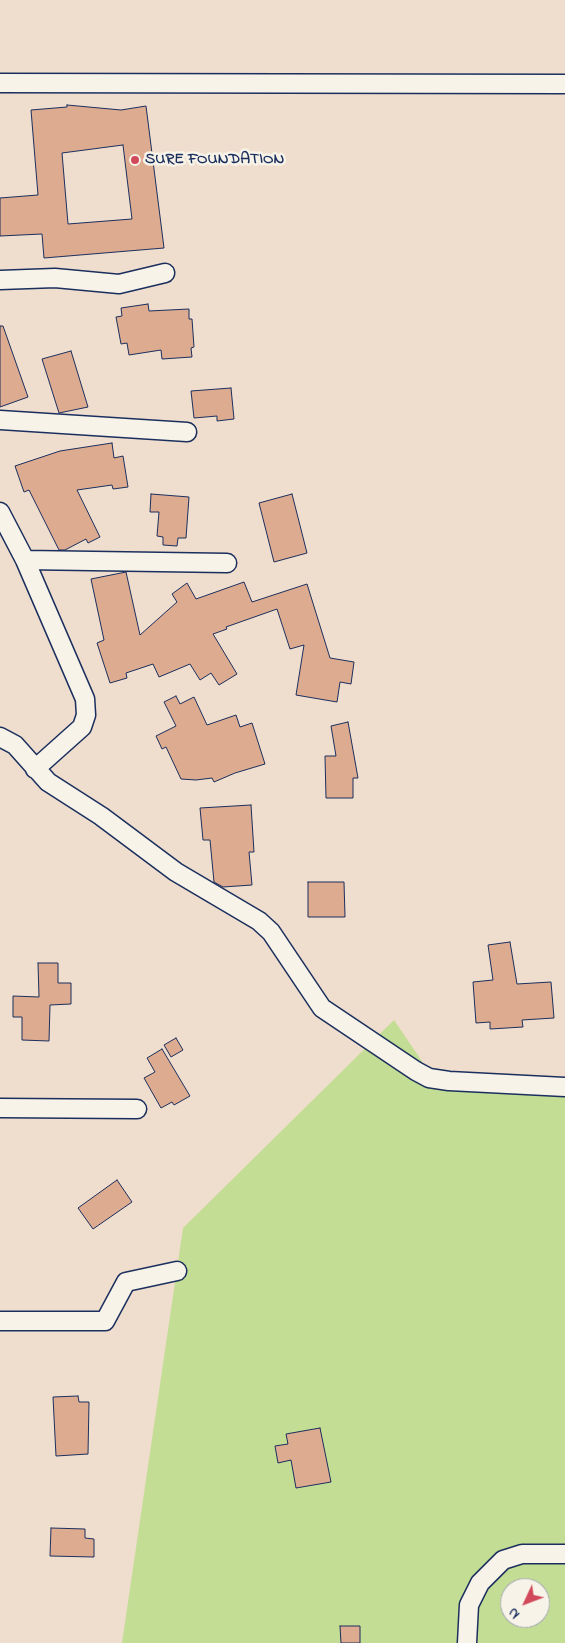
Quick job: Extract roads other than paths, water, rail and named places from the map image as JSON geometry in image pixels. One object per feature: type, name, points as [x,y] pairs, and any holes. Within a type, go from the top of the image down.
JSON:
[{"type":"street","points":[[0,83],[565,84]]},
{"type":"street","points":[[0,280],[54,278],[119,284],[165,273]]},
{"type":"street","points":[[0,420],[187,432]]},
{"type":"street","points":[[0,512],[25,560],[85,699],[86,715],[82,727],[34,769]]},
{"type":"street","points":[[25,560],[227,563]]},
{"type":"street","points":[[0,737],[15,745],[34,769],[48,782],[101,816],[176,872],[259,921],[271,932],[322,1008],[416,1072],[429,1078],[449,1081],[565,1087]]},
{"type":"street","points":[[0,1108],[137,1109]]},
{"type":"street","points":[[0,1321],[105,1321],[126,1282],[177,1272]]},
{"type":"street","points":[[467,1643],[469,1605],[480,1583],[502,1560],[522,1554],[565,1554]]},
{"type":"place","name":"SURE FOUNDATION","points":[[135,160]]}]
